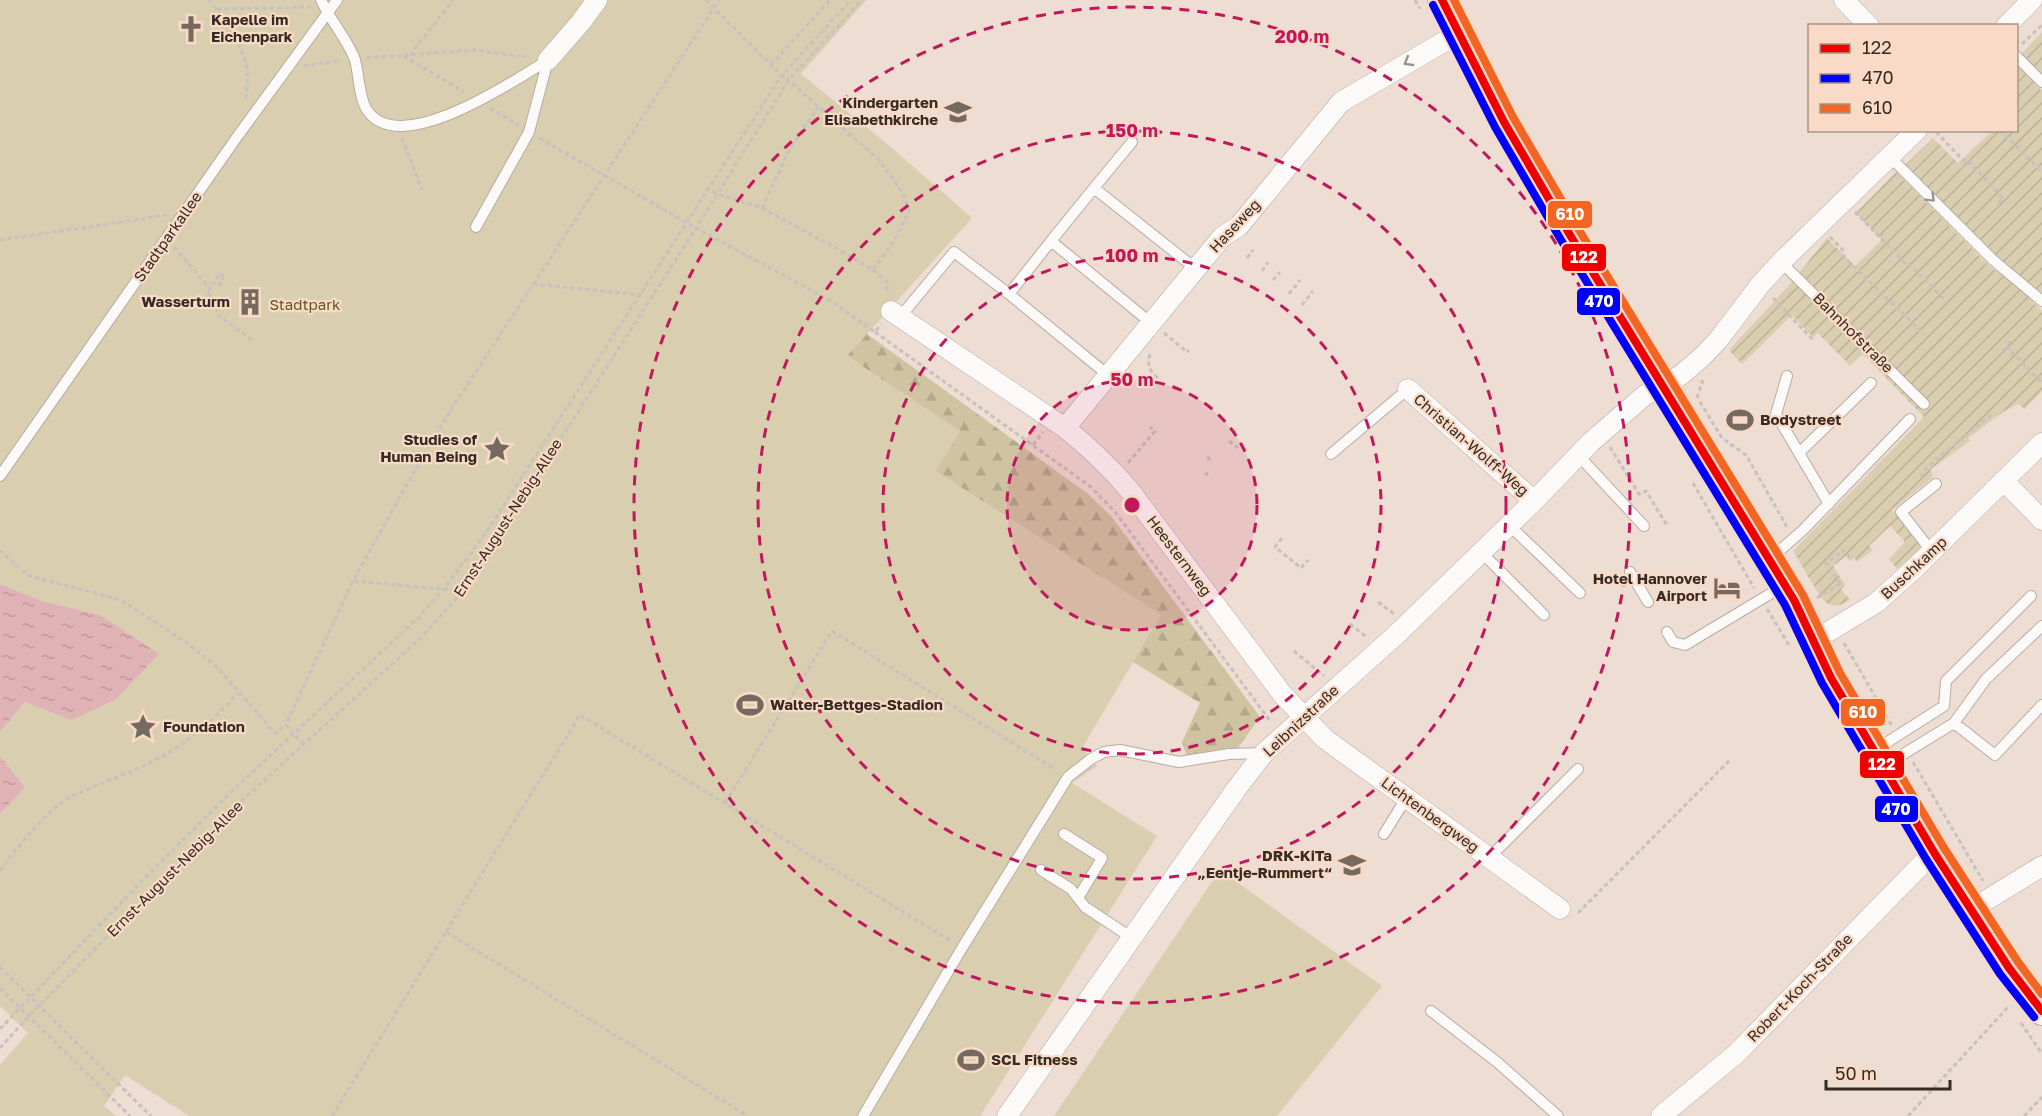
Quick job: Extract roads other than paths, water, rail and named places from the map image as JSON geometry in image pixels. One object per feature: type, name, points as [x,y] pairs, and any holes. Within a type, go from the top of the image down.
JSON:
[{"type":"street","points":[[548,60],[597,0]]},
{"type":"street","points":[[1442,0],[1504,122],[1570,235],[1770,559],[1831,678],[1935,854],[2009,968],[2042,1011]]},
{"type":"street","points":[[1844,0],[1867,24]]},
{"type":"street","points":[[2008,24],[2032,0]]},
{"type":"street","name":"Haseweg","points":[[1065,428],[1222,237],[1239,226],[1341,102],[1459,33]]},
{"type":"street","points":[[1662,386],[1681,375],[1703,356],[1781,262],[1915,132]]},
{"type":"street","name":"Heesternweg","points":[[896,314],[1065,428],[1118,476],[1283,695],[1303,717]]},
{"type":"street","name":"Leibnizstraße","points":[[1007,1116],[1237,788],[1264,753],[1381,648],[1534,501],[1601,433],[1646,394],[1662,386]]},
{"type":"street","name":"Christian-Wolff-Weg","points":[[1408,389],[1534,501]]},
{"type":"street","name":"Buschkamp","points":[[1813,641],[1876,603],[1932,552],[2042,443]]},
{"type":"street","points":[[2004,481],[2042,520]]},
{"type":"street","name":"Lichtenbergweg","points":[[1303,717],[1326,739],[1560,909]]},
{"type":"street","name":"Robert-Koch-Straße","points":[[1660,1116],[1736,1054],[1922,864],[1935,854]]},
{"type":"street","points":[[1972,909],[2042,866]]},
{"type":"lane","points":[[321,0],[327,14],[355,58],[366,109],[379,122],[398,127],[439,118],[479,102],[548,60]]},
{"type":"lane","name":"Stadtparkallee","points":[[0,476],[337,0]]},
{"type":"lane","points":[[2018,58],[2042,82]]},
{"type":"lane","points":[[476,227],[529,132],[548,60]]},
{"type":"lane","points":[[1009,294],[1132,142]]},
{"type":"lane","points":[[1890,156],[1993,260],[2042,301]]},
{"type":"lane","points":[[1094,188],[1196,269]]},
{"type":"lane","points":[[1051,241],[1151,323]]},
{"type":"lane","points":[[896,314],[954,252],[1108,375]]},
{"type":"lane","name":"Bahnhofstraße","points":[[1781,262],[1924,404]]},
{"type":"lane","points":[[1787,376],[1776,414],[1829,504]]},
{"type":"lane","points":[[1799,453],[1871,383]]},
{"type":"lane","points":[[1331,454],[1408,389]]},
{"type":"lane","points":[[1770,559],[1803,530],[1910,419]]},
{"type":"lane","points":[[1578,455],[1644,526]]},
{"type":"lane","points":[[1932,552],[1901,512],[1936,484]]},
{"type":"lane","points":[[1509,525],[1580,593]]},
{"type":"lane","points":[[1481,552],[1544,615]]},
{"type":"lane","points":[[1630,572],[1648,602]]},
{"type":"lane","points":[[1667,632],[1673,642],[1685,645],[1785,585]]},
{"type":"lane","points":[[1879,758],[1944,706],[1946,681],[2031,596]]},
{"type":"lane","points":[[1879,758],[1954,723],[1986,679],[2042,626]]},
{"type":"lane","points":[[1954,723],[1995,755],[2042,705]]},
{"type":"lane","points":[[863,1116],[1068,777],[1104,752],[1120,750],[1179,762],[1229,754],[1264,753]]},
{"type":"lane","points":[[1489,858],[1578,769]]},
{"type":"lane","points":[[1384,834],[1400,808],[1409,800]]},
{"type":"lane","points":[[1064,834],[1102,858],[1078,898]]},
{"type":"lane","points":[[1041,870],[1071,889],[1085,907],[1132,938]]},
{"type":"lane","points":[[1431,1011],[1497,1062],[1558,1116]]},
{"type":"water","points":[[0,584],[42,601],[100,615],[159,654],[116,699],[72,720],[25,702],[0,732]]},
{"type":"water","points":[[0,756],[25,787],[0,814]]},
{"type":"place","name":"Kapelle im Eichenpark","points":[[191,29]]},
{"type":"place","name":"Kindergarten Elisabethkirche","points":[[958,112]]},
{"type":"place","name":"Wasserturm","points":[[250,302]]},
{"type":"place","name":"Bodystreet","points":[[1740,420]]},
{"type":"place","name":"Studies of Human Being","points":[[497,449]]},
{"type":"place","name":"Hotel Hannover Airport","points":[[1727,588]]},
{"type":"place","name":"Walter-Bettges-Stadion","points":[[750,705]]},
{"type":"place","name":"Foundation","points":[[143,727]]},
{"type":"place","name":"DRK-KiTa „Eentje-Rummert“","points":[[1352,865]]},
{"type":"place","name":"SCL Fitness","points":[[971,1060]]},
{"type":"park label","name":"Stadtpark","points":[[305,305]]}]
